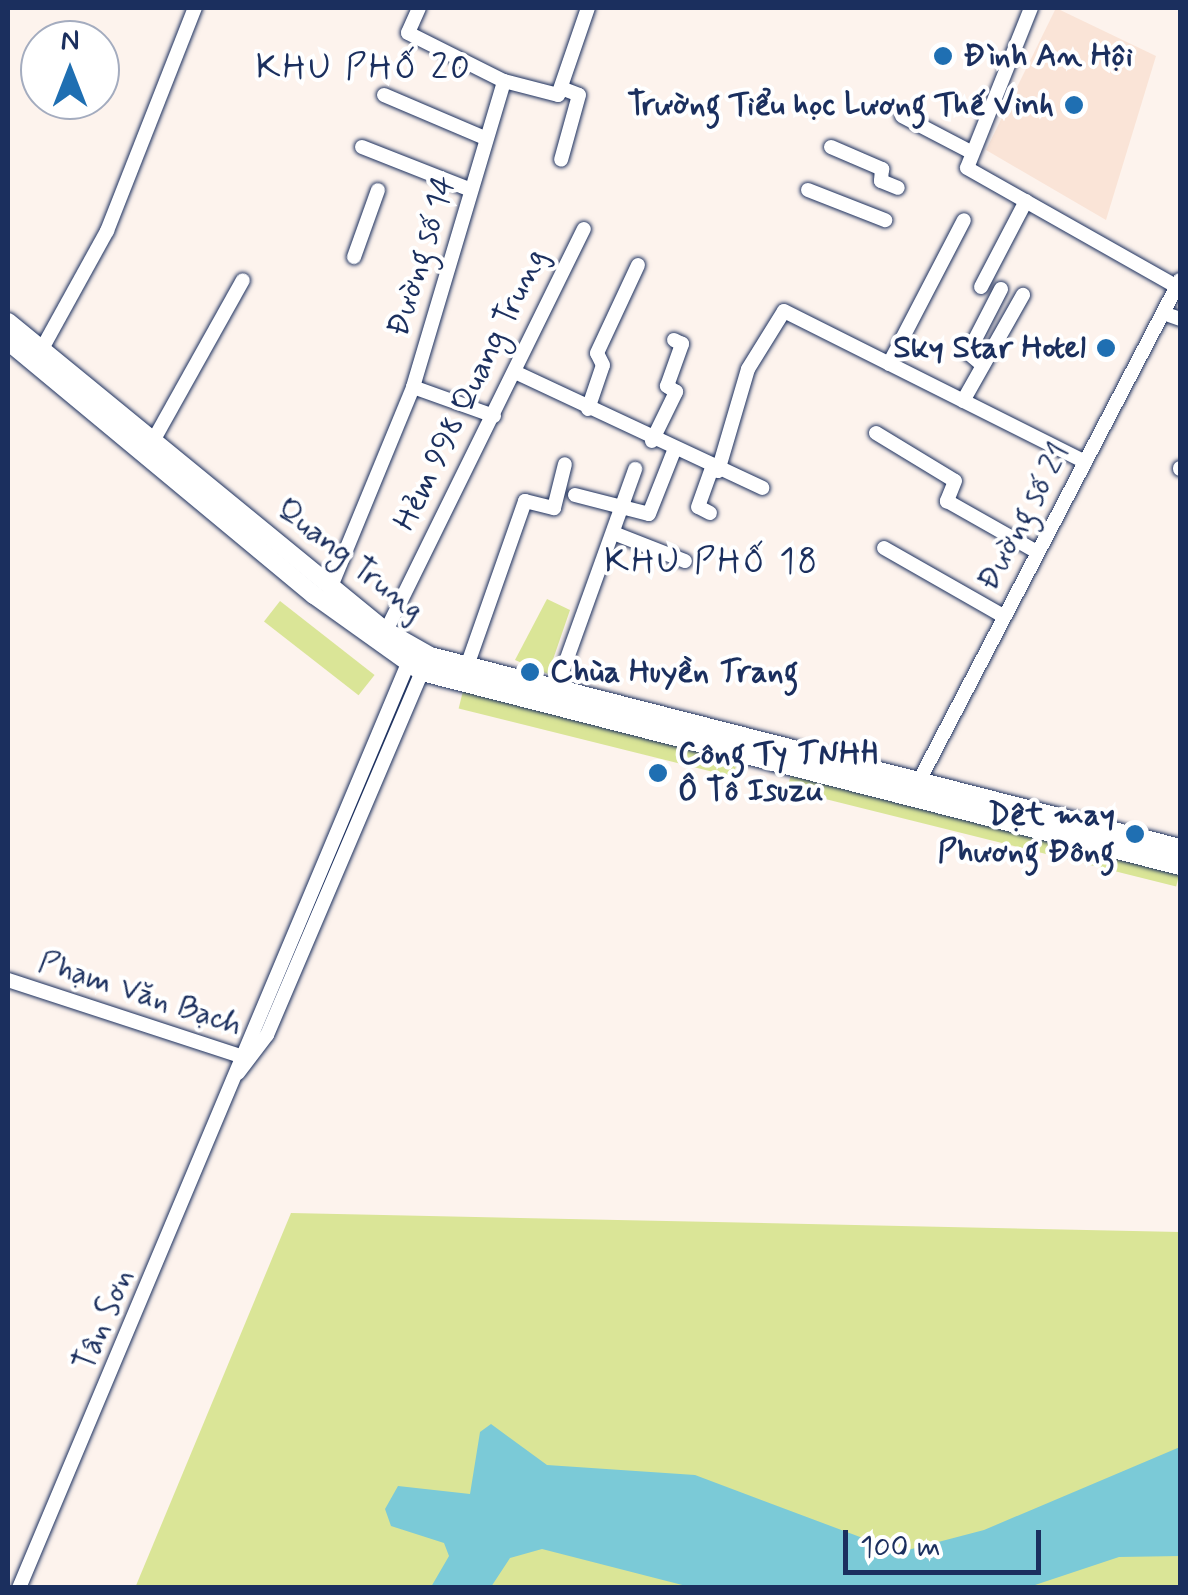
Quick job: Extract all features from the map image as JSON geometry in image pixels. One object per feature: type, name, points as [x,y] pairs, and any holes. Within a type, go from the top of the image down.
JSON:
[{"type":"main road","name":"Quang Trung","points":[[8,322],[38,356],[418,660],[916,789],[1180,848]]},
{"type":"main road","name":"Quang Trung","points":[[8,342],[38,356],[153,440],[332,584],[418,660],[467,666],[556,688],[768,752]]},
{"type":"main road","name":"Quang Trung","points":[[916,789],[1180,866]]},
{"type":"street","points":[[38,356],[107,231],[195,8]]},
{"type":"street","points":[[419,8],[408,33],[504,81],[554,96],[561,88],[588,8]]},
{"type":"street","points":[[1031,8],[967,168],[1178,284]]},
{"type":"street","name":"Đường số 14","points":[[332,584],[413,388],[504,81]]},
{"type":"street","points":[[561,88],[579,95],[561,160]]},
{"type":"street","points":[[384,95],[485,138]]},
{"type":"street","points":[[902,116],[971,152]]},
{"type":"street","points":[[362,147],[470,190]]},
{"type":"street","points":[[831,147],[882,169],[881,181],[898,188]]},
{"type":"street","points":[[354,257],[378,190]]},
{"type":"street","points":[[808,190],[885,220]]},
{"type":"street","points":[[981,287],[1026,200]]},
{"type":"street","points":[[890,364],[964,220]]},
{"type":"street","name":"Hẻm 998 Quang Trung","points":[[386,632],[517,373],[584,229]]},
{"type":"street","points":[[588,408],[604,365],[596,353],[638,265]]},
{"type":"street","points":[[153,440],[243,280]]},
{"type":"street","name":"Đường số 21","points":[[916,789],[1002,616],[1178,284]]},
{"type":"street","points":[[980,363],[968,353],[1001,289]]},
{"type":"street","points":[[963,401],[980,363],[997,353],[1023,295]]},
{"type":"street","points":[[710,514],[698,507],[715,469],[748,369],[784,311],[1084,462]]},
{"type":"street","points":[[1163,313],[1180,319]]},
{"type":"street","points":[[652,442],[676,392],[667,386],[682,344],[674,340]]},
{"type":"street","points":[[517,373],[652,442],[762,488]]},
{"type":"street","points":[[413,388],[494,416]]},
{"type":"street","points":[[876,432],[955,481],[947,501],[1037,552]]},
{"type":"street","points":[[575,496],[649,514],[674,452]]},
{"type":"street","points":[[467,666],[525,501],[554,508],[565,464]]},
{"type":"street","points":[[556,688],[625,510],[635,469]]},
{"type":"street","points":[[616,534],[685,561]]},
{"type":"street","points":[[884,548],[1002,616]]},
{"type":"street","points":[[238,1073],[254,1061],[418,660]]},
{"type":"street","name":"Tân Sơn","points":[[19,1588],[238,1073],[237,1055],[418,660]]},
{"type":"street","name":"Phạm Văn Bạch","points":[[8,980],[254,1061]]},
{"type":"shaded area","name":"Trường Tiểu học Lương Thế Vinh","points":[[1056,8],[1156,56],[1106,220],[986,150]]},
{"type":"green space","points":[[547,599],[570,610],[548,674],[515,660]]},
{"type":"green space","points":[[280,601],[375,675],[359,695],[264,621]]},
{"type":"green space","points":[[463,691],[738,759],[733,777],[459,708]]},
{"type":"green space","points":[[791,774],[1180,871],[1176,887],[787,790]]},
{"type":"green space","points":[[291,1213],[1180,1232],[1180,1587],[135,1588]]},
{"type":"water","points":[[491,1424],[547,1465],[695,1475],[900,1552],[984,1530],[1180,1447],[1180,1556],[1119,1557],[1029,1587],[694,1588],[542,1549],[510,1558],[491,1587],[431,1587],[449,1556],[444,1543],[391,1526],[385,1509],[398,1486],[470,1494],[480,1432]]},
{"type":"place","name":"Đình An Hội","points":[[943,56]]},
{"type":"place","name":"Trường Tiểu học Lương Thế Vinh","points":[[1074,105]]},
{"type":"place","name":"Sky Star Hotel","points":[[1106,348]]},
{"type":"place","name":"Chùa Huyền Trang","points":[[530,672]]},
{"type":"place","name":"Công Ty TNHH Ô Tô Isuzu","points":[[658,773]]},
{"type":"place","name":"Dệt may Phương Đông","points":[[1135,834]]},
{"type":"district","name":"KHU PHỐ 20","points":[[364,68]]},
{"type":"district","name":"KHU PHỐ 18","points":[[712,562]]}]
